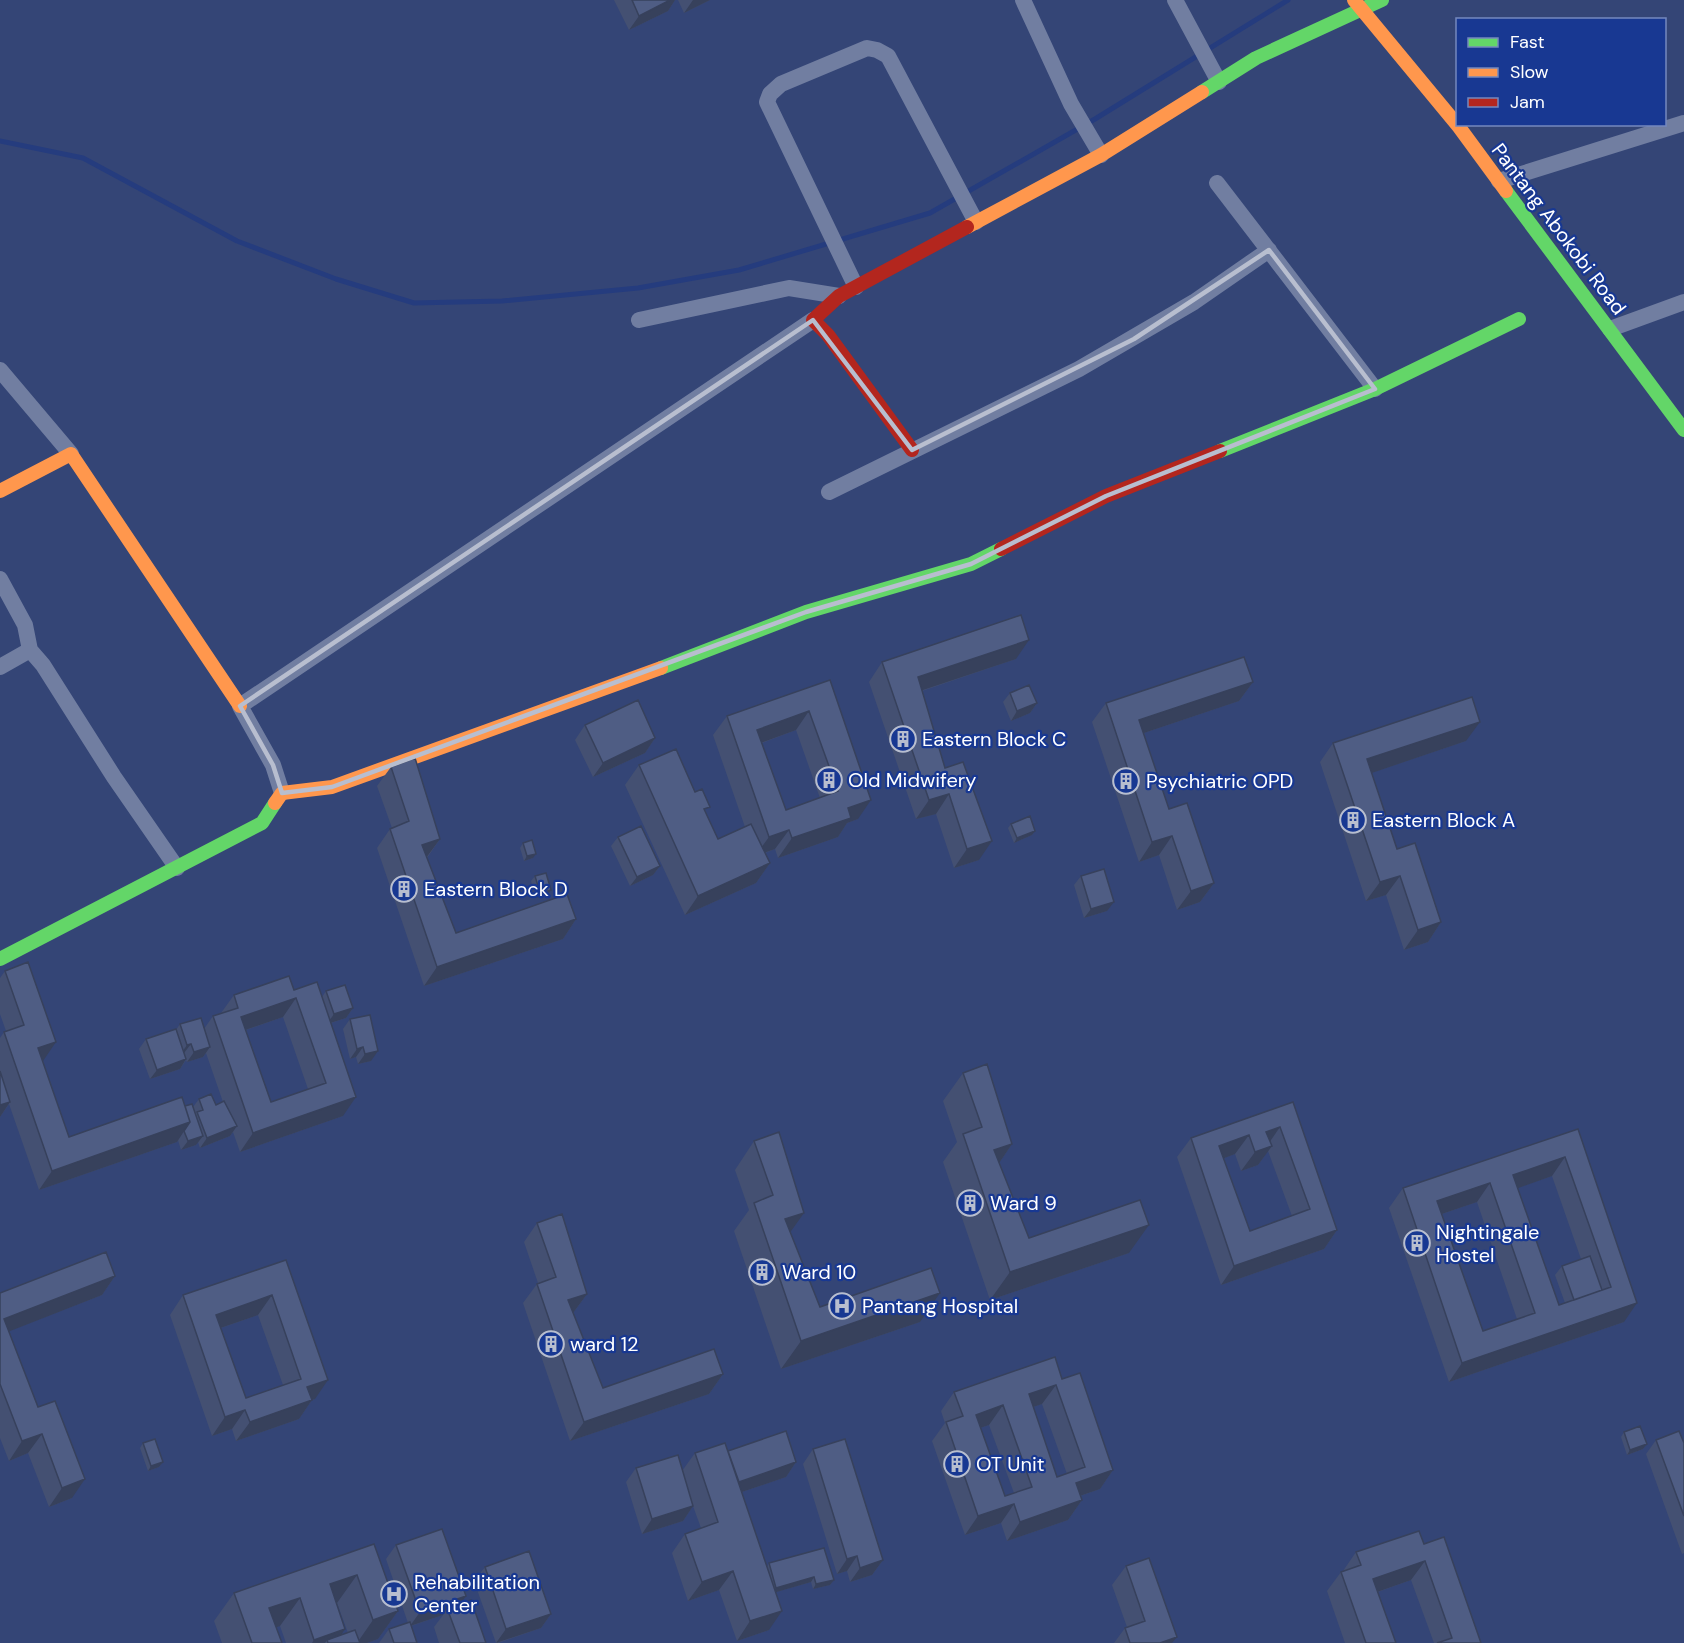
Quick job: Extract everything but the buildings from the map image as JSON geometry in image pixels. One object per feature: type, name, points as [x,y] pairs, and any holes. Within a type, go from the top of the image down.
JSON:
[{"type":"street","points":[[1023,0],[1071,104],[1101,156]]},
{"type":"street","points":[[1175,0],[1220,82]]},
{"type":"street","points":[[240,706],[813,320],[839,296],[1101,156],[1256,58],[1357,4],[1382,0]]},
{"type":"street","name":"Pantang Abokobi Road","points":[[1357,4],[1456,123]]},
{"type":"street","points":[[856,286],[767,102],[770,94],[781,84],[867,48],[888,56],[976,222]]},
{"type":"street","points":[[1499,181],[1684,123]]},
{"type":"street","name":"Pantang Abokobi Road","points":[[1458,126],[1684,430]]},
{"type":"street","points":[[1217,183],[1374,389]]},
{"type":"street","points":[[829,492],[1079,369],[1134,339],[1269,250]]},
{"type":"street","points":[[639,320],[789,288],[839,296]]},
{"type":"street","points":[[1610,329],[1684,302]]},
{"type":"street","points":[[0,959],[262,823],[282,793],[332,787],[567,704],[806,612],[971,564],[1106,496],[1374,389],[1519,319]]},
{"type":"street","points":[[813,320],[828,335],[912,450]]},
{"type":"street","points":[[0,370],[71,454],[240,706],[273,765],[282,793]]},
{"type":"street","points":[[0,491],[71,454]]},
{"type":"street","points":[[0,579],[24,625],[30,650],[49,674],[114,777],[177,868]]},
{"type":"street","points":[[0,667],[30,650]]},
{"type":"highlighted area","points":[[1269,250],[1375,389],[1106,496],[971,564],[806,612],[332,787],[282,793],[273,765],[240,706],[813,320],[912,450],[1134,339]]},
{"type":"waterway","points":[[0,141],[83,158],[237,241],[336,279],[414,303],[502,301],[638,288],[739,270],[930,213],[1095,119],[1288,0]]},
{"type":"traffic: fast","points":[[1202,92],[1256,58],[1382,0]]},
{"type":"traffic: fast","points":[[1506,191],[1684,430]]},
{"type":"traffic: fast","points":[[1220,451],[1375,389],[1519,319]]},
{"type":"traffic: fast","points":[[661,668],[806,612],[971,564],[1001,549]]},
{"type":"traffic: fast","points":[[0,959],[262,823],[275,803]]},
{"type":"traffic: slow","points":[[1354,0],[1456,123]]},
{"type":"traffic: slow","points":[[967,227],[1101,155],[1202,92]]},
{"type":"traffic: slow","points":[[1458,126],[1506,191]]},
{"type":"traffic: slow","points":[[0,491],[71,454],[240,706]]},
{"type":"traffic: slow","points":[[275,803],[282,793],[332,787],[661,668]]},
{"type":"traffic: jam","points":[[912,450],[828,335],[813,320],[839,296],[967,227]]},
{"type":"traffic: jam","points":[[1001,549],[1106,496],[1220,451]]},
{"type":"place","name":"Eastern Block C","points":[[903,739]]},
{"type":"place","name":"Old Midwifery","points":[[829,780]]},
{"type":"place","name":"Psychiatric OPD","points":[[1126,781]]},
{"type":"place","name":"Eastern Block A","points":[[1353,820]]},
{"type":"place","name":"Eastern Block D","points":[[404,889]]},
{"type":"place","name":"Ward 9","points":[[970,1203]]},
{"type":"place","name":"Nightingale Hostel","points":[[1417,1243]]},
{"type":"place","name":"Ward 10","points":[[762,1272]]},
{"type":"place","name":"Pantang Hospital","points":[[842,1306]]},
{"type":"place","name":"ward 12","points":[[551,1344]]},
{"type":"place","name":"OT Unit","points":[[957,1464]]},
{"type":"place","name":"Rehabilitation Center","points":[[394,1594]]}]
